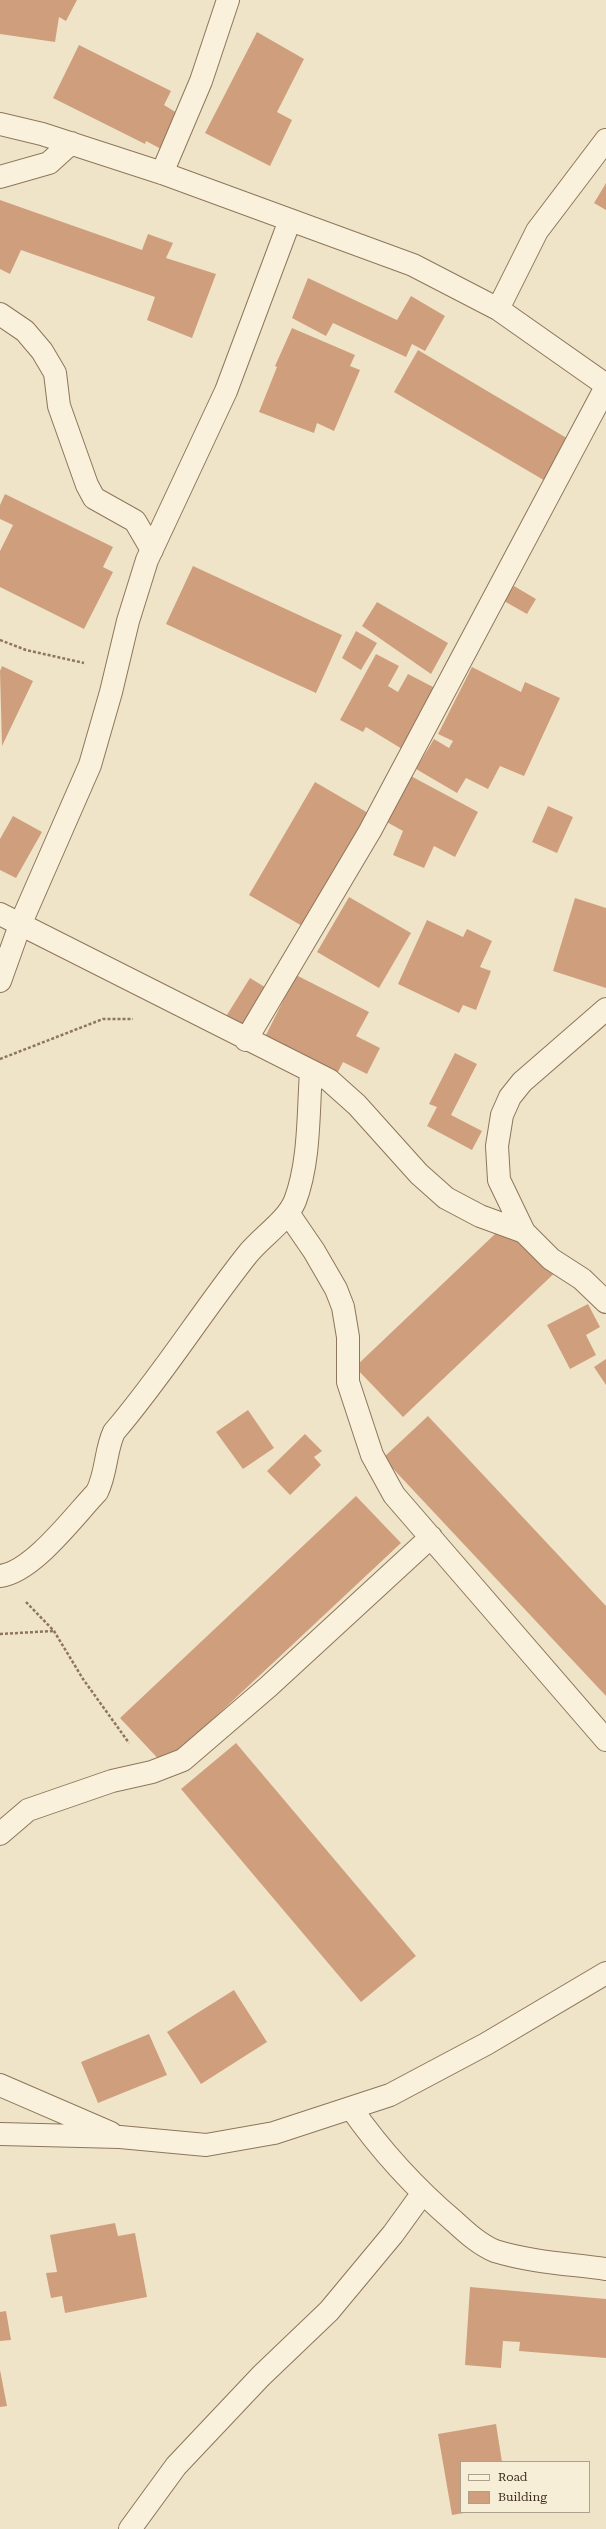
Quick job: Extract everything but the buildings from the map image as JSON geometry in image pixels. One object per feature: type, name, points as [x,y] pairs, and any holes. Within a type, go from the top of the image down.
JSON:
[{"type":"street","points":[[162,173],[201,81],[228,0]]},
{"type":"street","points":[[0,124],[72,143],[162,173],[413,265],[498,309],[606,386],[370,831],[246,1040]]},
{"type":"street","points":[[498,309],[537,231],[606,140]]},
{"type":"street","points":[[0,177],[49,163],[72,143]]},
{"type":"street","points":[[0,981],[20,925],[90,765],[128,621],[152,550],[226,391],[290,220]]},
{"type":"street","points":[[0,314],[24,331],[42,351],[55,373],[59,406],[87,485],[94,498],[136,521],[152,550]]},
{"type":"street","points":[[0,914],[246,1040],[328,1080],[357,1105],[419,1174],[446,1198],[480,1216],[524,1232]]},
{"type":"street","points":[[606,1009],[522,1082],[510,1097],[502,1115],[497,1146],[499,1180],[524,1232],[551,1259],[582,1279],[606,1302]]},
{"type":"street","points":[[0,1576],[14,1574],[30,1564],[97,1492],[103,1479],[108,1444],[114,1432],[197,1326],[258,1241],[288,1213],[295,1201],[306,1154],[311,1072]]},
{"type":"street","points":[[288,1213],[314,1251],[336,1289],[343,1307],[348,1337],[348,1382],[372,1455],[394,1495],[606,1740]]},
{"type":"street","points":[[0,1834],[28,1810],[112,1781],[152,1772],[183,1760],[268,1687],[431,1537]]},
{"type":"street","points":[[0,2134],[120,2137],[206,2145],[274,2133],[390,2095],[486,2044],[606,1973]]},
{"type":"street","points":[[0,2086],[120,2137]]},
{"type":"street","points":[[351,2108],[375,2142],[422,2194],[474,2238],[493,2250],[514,2256],[606,2269]]},
{"type":"street","points":[[130,2529],[176,2466],[260,2376],[329,2311],[393,2234],[422,2194]]},
{"type":"path","points":[[0,640],[26,650],[73,662],[117,665]]},
{"type":"path","points":[[0,1060],[103,1019],[140,1019]]},
{"type":"path","points":[[0,1576],[54,1631],[83,1679],[152,1772]]},
{"type":"path","points":[[0,1634],[54,1631]]}]
